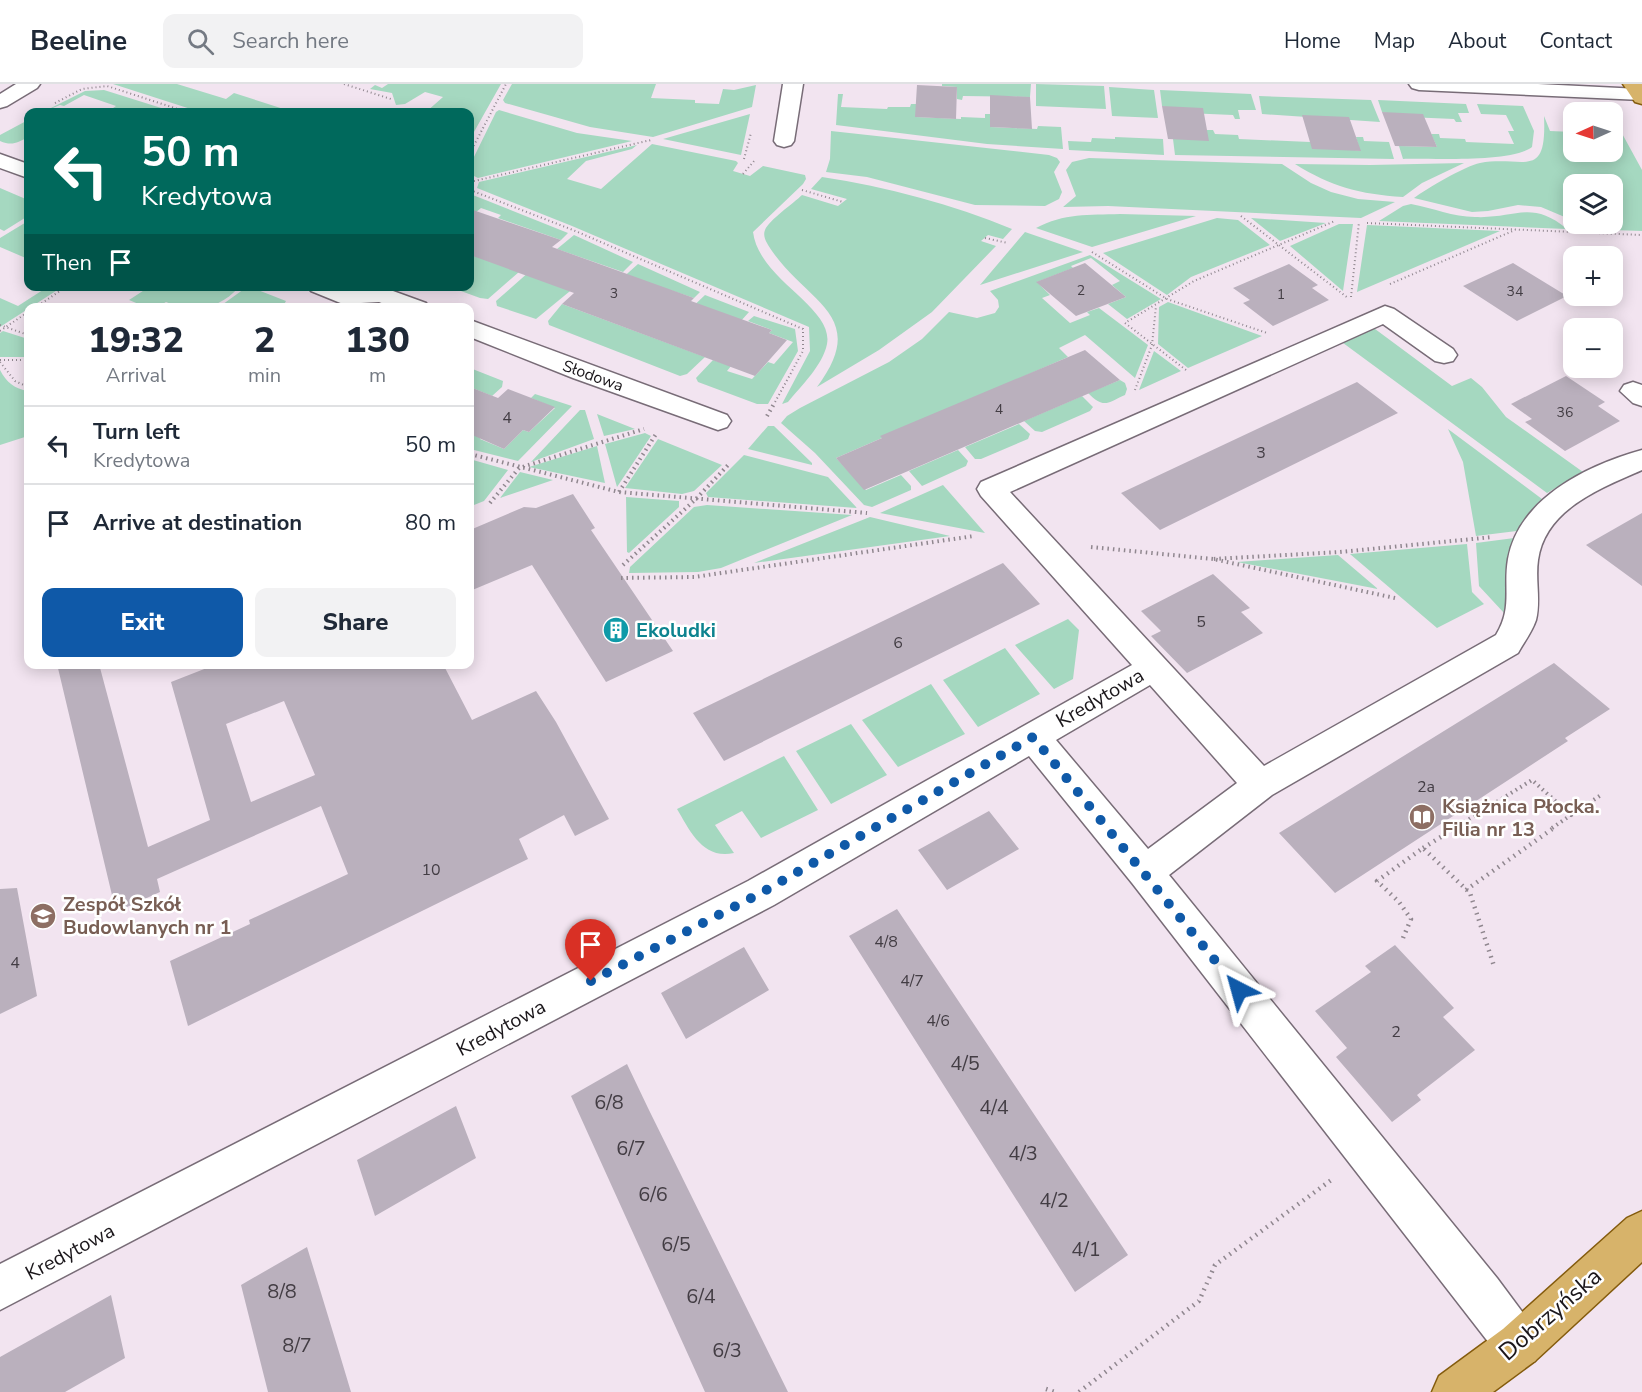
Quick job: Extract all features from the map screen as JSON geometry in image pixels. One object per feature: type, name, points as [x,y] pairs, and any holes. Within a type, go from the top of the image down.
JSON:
[{"type":"main road","name":"Dobrzyńska","points":[[1455,1392],[1519,1345],[1642,1233]]},
{"type":"street","points":[[0,102],[30,84]]},
{"type":"street","points":[[784,141],[793,84]]},
{"type":"street","points":[[1419,84],[1639,92]]},
{"type":"street","points":[[0,160],[24,170]]},
{"type":"street","points":[[330,291],[343,297],[382,294],[404,303]]},
{"type":"street","points":[[1260,785],[991,489],[1385,314],[1444,355]]},
{"type":"street","name":"Słodowa","points":[[474,330],[582,372],[718,421]]},
{"type":"street","points":[[1145,873],[1260,785],[1507,644],[1520,622],[1523,557],[1532,533],[1554,504],[1593,480],[1642,459]]},
{"type":"street","name":"Kredytowa","points":[[0,1288],[761,893],[1153,668]]},
{"type":"street","points":[[1033,737],[1145,873],[1481,1294],[1519,1345]]},
{"type":"path","points":[[344,84],[391,99]]},
{"type":"path","points":[[474,145],[506,84]]},
{"type":"path","points":[[47,108],[82,89],[107,86],[176,108]]},
{"type":"path","points":[[474,181],[651,140]]},
{"type":"path","points":[[742,174],[754,161]]},
{"type":"path","points":[[802,190],[843,202]]},
{"type":"path","points":[[474,192],[573,230],[803,329],[803,351],[767,416]]},
{"type":"path","points":[[1241,216],[1351,301]]},
{"type":"path","points":[[1187,372],[1125,323],[1194,281],[1335,221]]},
{"type":"path","points":[[1351,301],[1359,222]]},
{"type":"path","points":[[1367,222],[1642,235]]},
{"type":"path","points":[[1382,287],[1517,229]]},
{"type":"path","points":[[985,238],[1008,243]]},
{"type":"path","points":[[1092,252],[1167,299],[1272,335]]},
{"type":"path","points":[[42,303],[60,291]]},
{"type":"path","points":[[1351,301],[1361,296]]},
{"type":"path","points":[[1133,396],[1152,345],[1156,306]]},
{"type":"path","points":[[0,331],[24,315]]},
{"type":"path","points":[[0,325],[24,334]]},
{"type":"path","points":[[24,360],[0,361],[8,374],[24,386]]},
{"type":"path","points":[[490,503],[519,468],[644,429]]},
{"type":"path","points":[[619,492],[656,434]]},
{"type":"path","points":[[474,456],[619,492],[867,513]]},
{"type":"path","points":[[623,565],[694,500],[730,463]]},
{"type":"path","points":[[1213,560],[1340,552],[1532,533]]},
{"type":"path","points":[[621,578],[694,577],[974,536]]},
{"type":"path","points":[[1038,542],[1213,560],[1395,598]]},
{"type":"path","points":[[1403,938],[1411,919],[1399,902],[1377,881],[1423,848],[1532,780],[1571,815]]},
{"type":"path","points":[[1466,890],[1601,795]]},
{"type":"path","points":[[1423,848],[1470,893],[1494,966]]},
{"type":"path","points":[[1079,1392],[1200,1302],[1215,1265],[1335,1178]]},
{"type":"path","points":[[1046,1389],[1055,1392]]},
{"type":"green space","points":[[113,84],[177,84],[226,99],[234,93],[281,108],[188,108]]},
{"type":"green space","points":[[388,84],[501,84],[474,132],[474,108],[431,108],[443,97],[425,92],[405,104],[396,105],[392,93],[370,89],[375,85],[382,88]]},
{"type":"green space","points":[[512,84],[656,84],[651,98],[695,100],[695,103],[719,104],[723,89],[734,90],[756,85],[752,107],[653,137],[590,127],[505,103],[503,100]]},
{"type":"green space","points":[[942,84],[1031,84],[1030,97],[963,96],[962,100],[957,99],[957,87],[942,86]]},
{"type":"green space","points":[[1036,84],[1104,86],[1106,109],[1036,106]]},
{"type":"green space","points":[[1109,87],[1154,90],[1158,118],[1112,116]]},
{"type":"green space","points":[[104,90],[161,108],[113,108],[116,106],[84,95],[64,106],[51,108],[85,91]]},
{"type":"green space","points":[[1160,90],[1251,94],[1256,110],[1238,110],[1240,119],[1235,119],[1233,115],[1186,113],[1162,106]]},
{"type":"green space","points":[[838,94],[843,94],[841,107],[887,109],[888,107],[910,107],[911,104],[916,104],[916,117],[961,119],[961,117],[985,118],[985,114],[990,114],[990,127],[1037,129],[1038,126],[1061,127],[1063,149],[987,144],[836,125]]},
{"type":"green space","points":[[1259,96],[1371,100],[1380,122],[1262,114]]},
{"type":"green space","points":[[1378,100],[1466,104],[1469,113],[1458,113],[1462,122],[1456,122],[1454,119],[1408,117],[1382,112]]},
{"type":"green space","points":[[1477,104],[1523,106],[1534,131],[1532,147],[1522,152],[1490,158],[1403,159],[1399,146],[1437,147],[1431,134],[1439,134],[1440,138],[1465,139],[1466,142],[1514,144],[1508,131],[1514,131],[1506,115],[1481,114]]},
{"type":"green space","points":[[499,110],[577,133],[632,141],[478,178],[474,176],[474,157]]},
{"type":"green space","points":[[750,114],[741,155],[663,139]]},
{"type":"green space","points":[[1544,116],[1550,131],[1563,132],[1563,162],[1623,162],[1623,135],[1642,170],[1642,231],[1623,230],[1623,174],[1563,174],[1563,216],[1541,207],[1518,205],[1472,212],[1414,198],[1465,168],[1496,161],[1530,161],[1537,158],[1544,137]]},
{"type":"green space","points":[[24,122],[24,139],[21,141],[8,143],[0,141],[0,135]]},
{"type":"green space","points":[[1213,130],[1215,134],[1238,135],[1239,139],[1310,142],[1360,151],[1356,137],[1363,137],[1364,141],[1389,142],[1394,159],[1175,155],[1173,139]]},
{"type":"green space","points":[[831,131],[1049,155],[1060,162],[1054,172],[1062,192],[1059,199],[1045,206],[975,205],[867,177],[826,172],[830,159]]},
{"type":"green space","points":[[1115,137],[1163,139],[1164,155],[1069,150],[1068,141],[1091,142],[1092,138],[1115,139]]},
{"type":"green space","points":[[652,144],[736,161],[738,163],[733,171],[750,176],[763,166],[805,175],[806,179],[803,184],[753,232],[758,249],[768,265],[808,305],[826,331],[827,344],[821,360],[788,402],[782,404],[810,351],[809,327],[477,188],[479,182],[637,145],[632,149],[586,161],[567,179],[601,189]]},
{"type":"green space","points":[[1089,158],[1282,164],[1311,183],[1331,192],[1358,199],[1395,202],[1361,218],[1108,206],[1063,207],[1076,196],[1066,170],[1072,162]]},
{"type":"green space","points":[[1464,163],[1422,183],[1403,197],[1346,188],[1295,164],[1370,165]]},
{"type":"green space","points":[[822,177],[919,197],[1012,229],[1003,239],[988,235],[981,241],[996,246],[932,312],[879,350],[817,387],[832,363],[838,343],[836,327],[828,312],[772,251],[764,233],[771,221],[802,195],[838,206],[847,199],[811,189]]},
{"type":"green space","points":[[0,188],[24,198],[24,218],[4,231],[0,229]]},
{"type":"green space","points":[[474,196],[568,233],[561,240],[498,218],[501,215],[481,208],[474,214]]},
{"type":"green space","points":[[1411,204],[1467,217],[1533,213],[1554,220],[1563,226],[1563,229],[1379,221],[1403,206]]},
{"type":"green space","points":[[1120,214],[1196,216],[1092,247],[1036,228],[1067,217]]},
{"type":"green space","points":[[1217,218],[1238,220],[1270,245],[1191,277],[1167,295],[1103,253]]},
{"type":"green space","points":[[1251,218],[1326,223],[1280,241]]},
{"type":"green space","points":[[24,223],[24,257],[0,247],[0,238]]},
{"type":"green space","points":[[1339,224],[1353,224],[1343,291],[1290,246]]},
{"type":"green space","points":[[1367,225],[1500,231],[1357,292]]},
{"type":"green space","points":[[1025,232],[1083,252],[980,285]]},
{"type":"green space","points":[[574,235],[633,262],[623,272],[557,249]]},
{"type":"green space","points":[[474,242],[519,272],[488,299],[461,291],[474,291]]},
{"type":"green space","points":[[1090,255],[1161,299],[1127,319],[1108,304],[1126,297],[1112,285],[1120,281],[1091,258],[1071,266],[1073,268],[1037,282],[1050,295],[1042,298],[1070,323],[1090,315],[1087,312],[1099,308],[1148,345],[1135,378],[1085,335],[1059,348],[1068,357],[836,458],[866,490],[901,475],[911,486],[911,490],[872,507],[864,505],[815,453],[781,423],[800,408],[889,362],[922,339],[949,312],[977,318],[995,313],[999,307],[998,300],[990,291]]},
{"type":"green space","points":[[638,264],[700,292],[694,298],[670,290],[619,281]]},
{"type":"green space","points":[[530,271],[575,287],[536,319],[497,306],[496,301]]},
{"type":"green space","points":[[41,291],[56,291],[37,303],[24,303],[24,312],[0,327],[0,298],[18,306]]},
{"type":"green space","points":[[143,291],[235,291],[218,303],[136,303],[129,300]]},
{"type":"green space","points":[[241,291],[260,291],[286,301],[285,303],[225,303]]},
{"type":"green space","points":[[705,295],[749,312],[731,332],[684,315]]},
{"type":"green space","points":[[1168,302],[1262,336],[1188,368],[1158,344],[1159,307]]},
{"type":"green space","points":[[562,304],[705,357],[687,374],[680,376],[549,325],[548,321]]},
{"type":"green space","points":[[754,316],[795,329],[798,351],[768,404],[757,404],[698,382],[696,378],[713,360],[731,366],[727,371],[752,379],[768,362],[774,364],[793,342],[769,333],[772,330],[748,321]]},
{"type":"green space","points":[[1371,326],[1452,386],[1471,378],[1482,387],[1506,417],[1583,472],[1547,493],[1339,340]]},
{"type":"green space","points":[[3,331],[24,338],[24,357],[0,357],[0,333]]},
{"type":"green space","points":[[1154,351],[1181,371],[1139,390]]},
{"type":"green space","points":[[0,370],[11,384],[24,390],[24,437],[0,445]]},
{"type":"green space","points":[[474,370],[503,381],[502,387],[492,396],[474,389]]},
{"type":"green space","points":[[1120,380],[1125,383],[1127,389],[1125,395],[1110,402],[1102,403],[1088,393]]},
{"type":"green space","points":[[535,394],[572,406],[518,461],[474,450],[474,431],[483,434],[480,439],[504,449],[523,430],[529,432],[555,408],[531,398]]},
{"type":"green space","points":[[1082,396],[1093,407],[1090,411],[1042,432],[1035,431],[1024,421]]},
{"type":"green space","points":[[580,410],[585,410],[594,439],[531,462]]},
{"type":"green space","points":[[597,414],[635,429],[604,436]]},
{"type":"green space","points":[[1019,424],[1030,434],[1028,439],[981,459],[975,459],[965,447]]},
{"type":"green space","points":[[768,426],[774,426],[812,465],[748,449]]},
{"type":"green space","points":[[1448,429],[1546,502],[1525,530],[1476,536],[1463,462]]},
{"type":"green space","points":[[645,433],[651,436],[617,487],[605,444]]},
{"type":"green space","points":[[658,439],[722,465],[694,491],[682,494],[625,488]]},
{"type":"green space","points":[[597,446],[605,483],[529,467]]},
{"type":"green space","points":[[958,450],[968,461],[966,466],[922,486],[909,471]]},
{"type":"green space","points":[[744,455],[828,477],[857,508],[708,497],[706,493]]},
{"type":"green space","points":[[474,460],[508,470],[484,501],[474,505]]},
{"type":"green space","points":[[520,472],[553,480],[500,498]]},
{"type":"green space","points":[[943,485],[985,533],[880,513]]},
{"type":"green space","points":[[626,497],[679,501],[679,507],[629,553],[627,552]]},
{"type":"green space","points":[[707,505],[852,515],[721,568],[698,572],[629,573],[630,567],[694,507]]},
{"type":"green space","points":[[870,517],[950,536],[754,563]]},
{"type":"green space","points":[[1522,537],[1509,552],[1509,581],[1504,613],[1479,586],[1476,543]]},
{"type":"green space","points":[[1467,544],[1472,592],[1484,604],[1437,628],[1350,554]]},
{"type":"green space","points":[[1338,555],[1378,589],[1237,562]]},
{"type":"green space","points":[[1068,619],[1079,630],[1073,679],[1054,689],[1015,645]]},
{"type":"green space","points":[[1005,648],[1040,694],[978,727],[943,680]]},
{"type":"green space","points":[[931,684],[965,734],[898,767],[862,720]]},
{"type":"green space","points":[[851,724],[887,775],[831,804],[796,751]]},
{"type":"green space","points":[[784,756],[818,810],[761,838],[742,811],[715,825],[734,853],[714,852],[699,842],[677,809]]},
{"type":"building","points":[[917,85],[957,87],[956,119],[915,117]]},
{"type":"building","points":[[990,95],[1030,97],[1032,129],[990,127]]},
{"type":"building","points":[[1162,106],[1203,108],[1209,141],[1168,139]]},
{"type":"building","points":[[1382,112],[1423,114],[1437,147],[1395,146]]},
{"type":"building","points":[[1302,115],[1349,117],[1361,151],[1312,149]]},
{"type":"building","points":[[474,210],[561,240],[552,247],[694,298],[691,301],[772,330],[769,333],[787,340],[755,376],[562,304],[574,293],[474,256]]},
{"type":"building","points":[[1085,263],[1126,297],[1076,316],[1036,282]]},
{"type":"building","points":[[1513,263],[1563,294],[1563,298],[1517,321],[1463,286]]},
{"type":"building","points":[[1289,264],[1318,285],[1312,288],[1329,300],[1273,326],[1243,303],[1250,300],[1233,288]]},
{"type":"building","points":[[1085,350],[1120,380],[864,490],[836,458],[882,438],[880,436]]},
{"type":"building","points":[[1563,378],[1569,378],[1605,402],[1598,406],[1620,421],[1565,451],[1525,422],[1532,419],[1511,404]]},
{"type":"building","points":[[1357,382],[1398,413],[1160,530],[1121,493]]},
{"type":"building","points":[[474,389],[498,398],[508,389],[555,407],[529,432],[523,430],[504,449],[474,436]]},
{"type":"building","points":[[573,494],[595,528],[591,530],[673,651],[606,682],[532,565],[474,589],[474,528],[524,507],[536,508]]},
{"type":"building","points":[[1642,513],[1642,586],[1586,545]]},
{"type":"building","points":[[1003,563],[1040,604],[724,761],[693,713]]},
{"type":"building","points":[[1213,574],[1250,608],[1241,612],[1263,633],[1187,673],[1151,636],[1161,631],[1141,611]]},
{"type":"building","points":[[1554,663],[1610,709],[1565,738],[1568,741],[1335,893],[1279,833]]},
{"type":"building","points":[[58,669],[100,669],[148,847],[210,820],[171,682],[204,669],[446,669],[472,720],[536,691],[556,722],[609,819],[575,836],[564,815],[519,839],[528,859],[188,1026],[170,961],[250,924],[249,920],[348,874],[321,806],[157,879],[160,892],[116,912]],"holes":[[[284,701],[315,775],[251,802],[226,724]]]},
{"type":"building","points":[[989,811],[1019,849],[947,890],[918,850]]},
{"type":"building","points":[[17,888],[37,996],[0,1014],[0,889]]},
{"type":"building","points":[[897,909],[1128,1255],[1075,1292],[849,936]]},
{"type":"building","points":[[1395,945],[1454,1008],[1443,1017],[1475,1050],[1417,1095],[1421,1100],[1392,1122],[1336,1057],[1347,1048],[1315,1011],[1371,972],[1365,966]]},
{"type":"building","points":[[744,947],[769,990],[686,1039],[661,993]]},
{"type":"building","points":[[627,1064],[788,1392],[705,1392],[571,1096]]},
{"type":"building","points":[[456,1106],[476,1158],[375,1216],[357,1160]]},
{"type":"building","points":[[307,1247],[351,1392],[268,1392],[241,1285]]},
{"type":"building","points":[[111,1295],[125,1358],[65,1392],[0,1392],[0,1357]]},
{"type":"place","name":"Ekoludki","points":[[616,630]]},
{"type":"place","name":"Książnica Płocka. Filia nr 13","points":[[1422,817]]},
{"type":"place","name":"Zespół Szkół Budowlanych nr 1","points":[[43,916]]},
{"type":"route","points":[[591,981],[761,893],[1033,737],[1239,990]]}]
